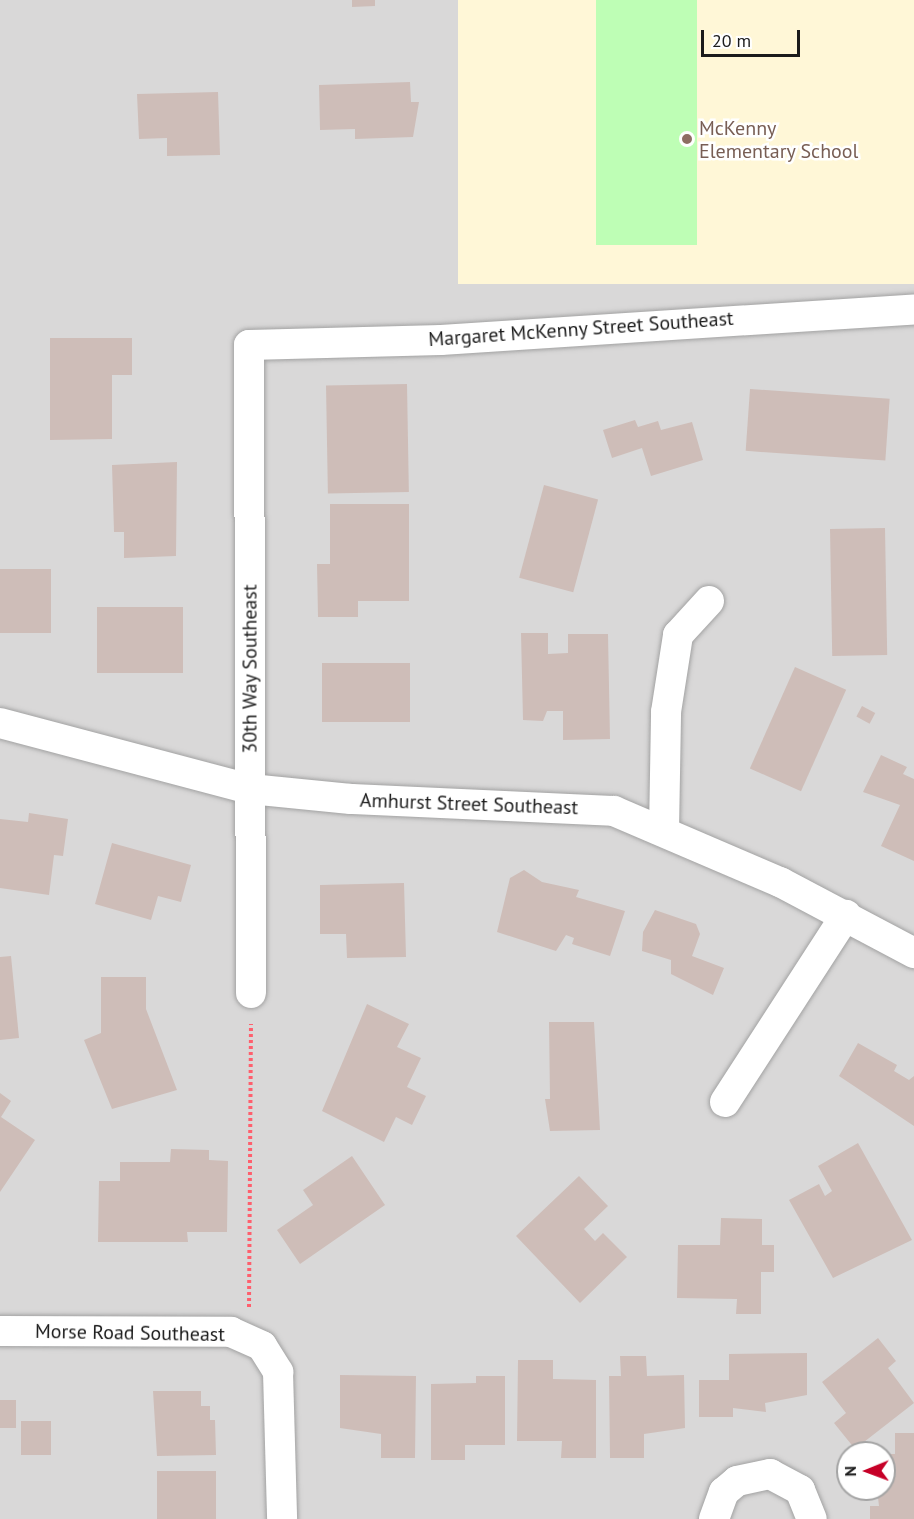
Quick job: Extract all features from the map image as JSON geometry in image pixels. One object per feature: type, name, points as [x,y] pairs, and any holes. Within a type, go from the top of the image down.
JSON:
[{"type":"street","name":"Margaret McKenny Street Southeast","points":[[249,345],[441,340],[914,309]]},
{"type":"street","name":"30th Way Southeast","points":[[249,345],[251,993]]},
{"type":"street","points":[[664,831],[666,711],[678,635],[709,601]]},
{"type":"street","name":"Amhurst Street Southeast","points":[[0,723],[250,789],[351,800],[614,811],[664,831],[846,915],[914,953]]},
{"type":"street","points":[[725,1102],[846,915]]},
{"type":"street","name":"Morse Road Southeast","points":[[0,1331],[231,1332],[262,1346],[278,1372],[282,1519]]},
{"type":"street","points":[[714,1519],[724,1492],[737,1481],[771,1474],[800,1490],[812,1519]]},
{"type":"path","points":[[231,1332],[249,1309],[251,993]]},
{"type":"shaded area","points":[[0,0],[458,0],[461,284],[914,279],[914,1519],[0,1519]]},
{"type":"shaded area","name":"McKenny Elementary School","points":[[458,0],[914,0],[914,284],[458,284]]},
{"type":"green space","points":[[596,0],[697,0],[697,245],[596,245]]},
{"type":"building","points":[[352,0],[375,0],[375,6],[352,7]]},
{"type":"building","points":[[410,82],[411,102],[419,102],[413,137],[355,139],[355,129],[320,130],[319,85]]},
{"type":"building","points":[[218,92],[220,155],[167,156],[167,138],[139,139],[137,94]]},
{"type":"building","points":[[50,338],[132,338],[132,375],[112,375],[112,439],[50,440]]},
{"type":"building","points":[[407,384],[409,492],[328,493],[326,385]]},
{"type":"building","points":[[750,389],[890,399],[885,461],[746,451]]},
{"type":"building","points":[[635,420],[638,427],[658,421],[661,430],[692,422],[703,460],[651,476],[642,448],[612,458],[603,430]]},
{"type":"building","points":[[177,462],[176,556],[124,558],[124,532],[114,532],[112,465]]},
{"type":"building","points":[[544,485],[598,499],[573,592],[519,578]]},
{"type":"building","points":[[330,504],[409,504],[409,601],[358,601],[358,617],[318,617],[317,564],[330,564]]},
{"type":"building","points":[[885,528],[887,655],[832,656],[830,529]]},
{"type":"building","points":[[0,569],[51,569],[51,633],[0,633]]},
{"type":"building","points":[[97,607],[183,607],[183,673],[97,673]]},
{"type":"building","points":[[521,633],[548,633],[548,654],[568,653],[568,634],[608,634],[610,739],[563,740],[563,711],[547,711],[543,721],[523,720]]},
{"type":"building","points":[[322,663],[410,663],[410,722],[322,722]]},
{"type":"building","points":[[795,667],[846,690],[801,791],[750,768]]},
{"type":"building","points":[[862,706],[875,713],[870,724],[856,717]]},
{"type":"building","points":[[881,755],[907,767],[903,774],[914,779],[914,861],[881,846],[900,805],[863,792]]},
{"type":"building","points":[[29,813],[68,819],[63,856],[54,855],[49,895],[0,888],[0,819],[28,822]]},
{"type":"building","points":[[112,843],[191,865],[181,902],[158,896],[151,920],[95,904]]},
{"type":"building","points":[[524,870],[542,882],[579,890],[576,897],[625,911],[610,956],[572,944],[574,938],[566,935],[556,951],[497,932],[510,878]]},
{"type":"building","points":[[404,883],[406,957],[347,958],[346,934],[320,934],[320,885]]},
{"type":"building","points":[[655,910],[696,924],[700,934],[692,956],[724,968],[713,995],[671,974],[671,960],[642,951],[643,932]]},
{"type":"building","points":[[11,956],[19,1038],[0,1040],[0,957]]},
{"type":"building","points":[[101,977],[146,977],[146,1009],[177,1090],[112,1109],[84,1040],[101,1033]]},
{"type":"building","points":[[367,1004],[409,1024],[397,1047],[421,1058],[407,1087],[426,1096],[412,1125],[396,1117],[384,1142],[322,1111]]},
{"type":"building","points":[[549,1022],[594,1022],[600,1130],[550,1131],[545,1099],[550,1099]]},
{"type":"building","points":[[858,1043],[897,1065],[894,1071],[909,1080],[914,1076],[914,1126],[839,1076]]},
{"type":"building","points":[[0,1093],[11,1101],[1,1117],[35,1140],[0,1192]]},
{"type":"building","points":[[858,1143],[912,1240],[833,1278],[789,1200],[819,1184],[825,1196],[832,1191],[818,1166]]},
{"type":"building","points":[[171,1149],[209,1150],[209,1160],[228,1161],[227,1232],[187,1232],[188,1242],[98,1242],[99,1181],[120,1181],[120,1162],[170,1162]]},
{"type":"building","points":[[352,1156],[385,1205],[300,1264],[277,1230],[313,1205],[303,1190]]},
{"type":"building","points":[[579,1176],[608,1206],[584,1229],[595,1241],[603,1233],[627,1257],[580,1303],[516,1236]]},
{"type":"building","points":[[721,1218],[762,1219],[762,1245],[774,1245],[774,1272],[761,1272],[761,1314],[736,1314],[737,1299],[677,1298],[678,1245],[720,1245]]},
{"type":"building","points":[[878,1338],[896,1361],[888,1368],[914,1403],[865,1441],[849,1441],[834,1423],[846,1413],[822,1382]]},
{"type":"building","points":[[807,1353],[807,1395],[765,1403],[766,1412],[733,1408],[733,1417],[699,1417],[699,1380],[729,1380],[729,1354]]},
{"type":"building","points":[[620,1356],[646,1356],[647,1376],[684,1375],[685,1428],[644,1434],[644,1458],[610,1458],[609,1376],[621,1376]]},
{"type":"building","points":[[518,1360],[553,1360],[553,1379],[596,1380],[596,1458],[561,1458],[562,1441],[517,1441]]},
{"type":"building","points":[[340,1375],[416,1376],[415,1458],[381,1458],[381,1434],[340,1428]]},
{"type":"building","points":[[476,1376],[505,1376],[505,1445],[465,1445],[465,1460],[431,1460],[431,1384],[476,1383]]},
{"type":"building","points":[[153,1391],[201,1391],[201,1406],[210,1406],[210,1420],[215,1420],[216,1455],[157,1456]]},
{"type":"building","points":[[0,1400],[16,1400],[16,1428],[0,1428]]},
{"type":"building","points":[[21,1421],[51,1421],[51,1455],[21,1455]]},
{"type":"building","points":[[895,1433],[914,1433],[914,1519],[870,1519],[870,1506],[879,1506],[878,1501],[896,1501]]},
{"type":"building","points":[[157,1471],[216,1471],[216,1519],[157,1519]]},
{"type":"place","name":"McKenny Elementary School","points":[[687,139]]}]
